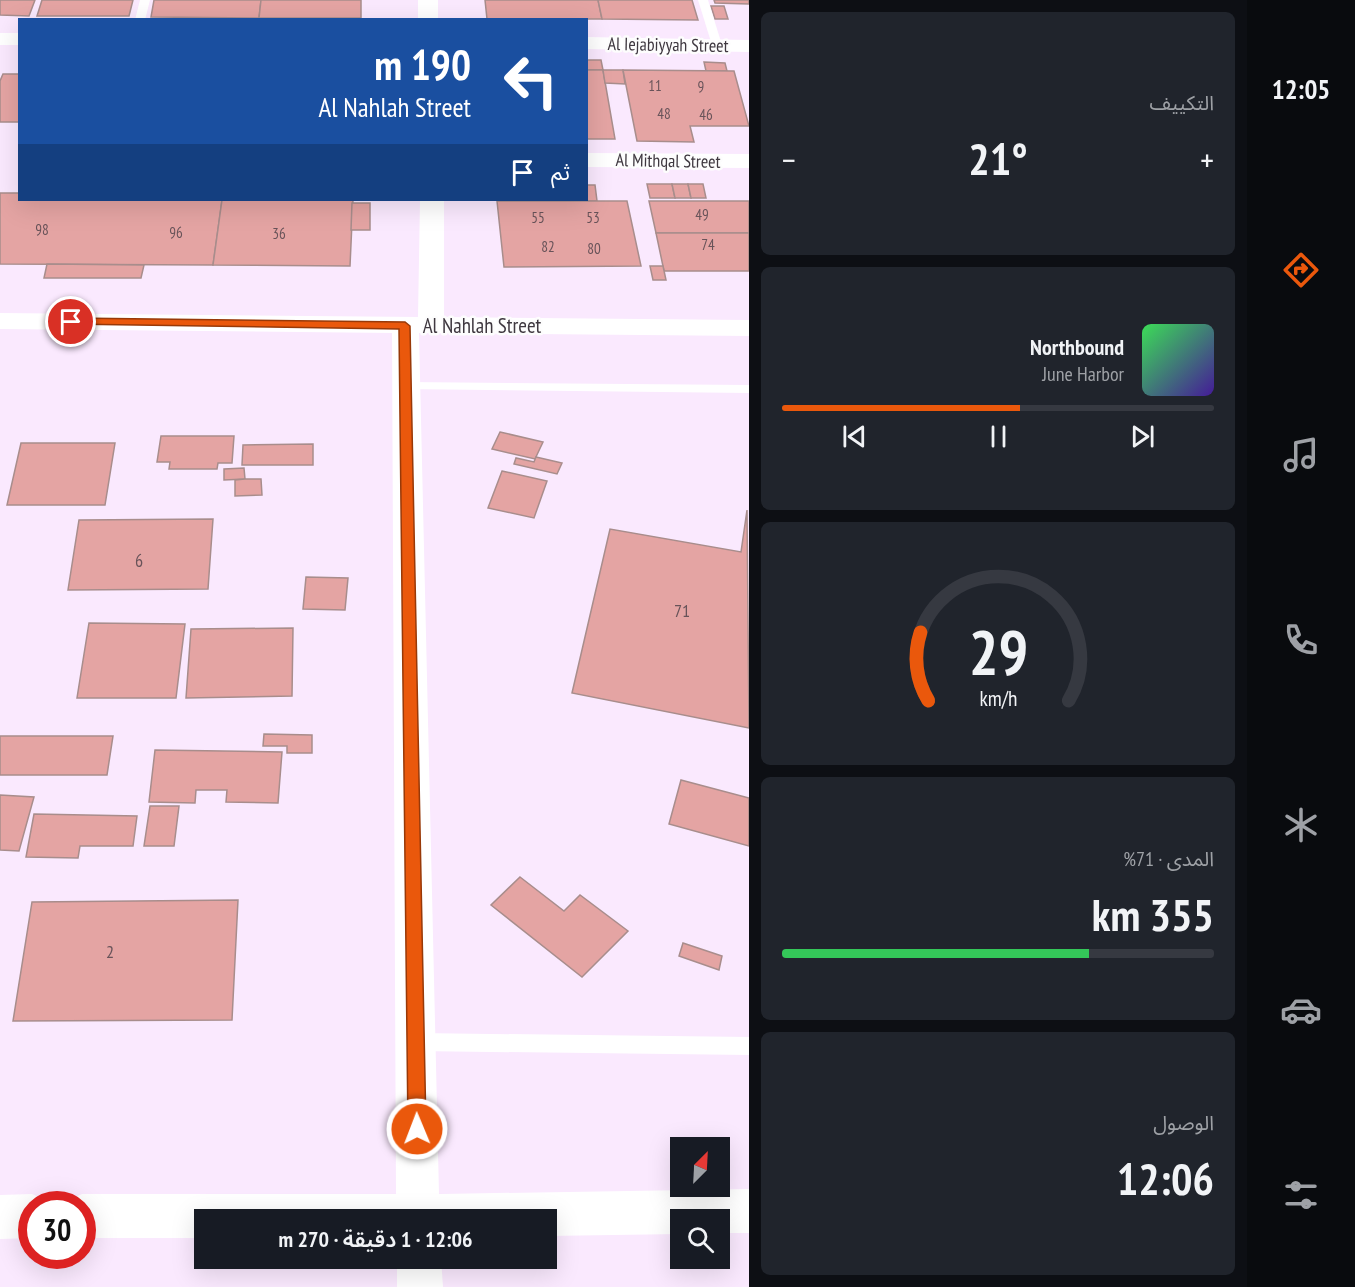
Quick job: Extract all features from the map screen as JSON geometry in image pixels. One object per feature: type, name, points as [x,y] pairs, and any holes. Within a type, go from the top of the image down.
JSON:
[{"type":"street","points":[[428,0],[428,18]]},
{"type":"street","points":[[0,39],[18,39]]},
{"type":"street","name":"Al Iejabiyyah Street","points":[[588,43],[749,46]]},
{"type":"street","name":"Al Mithqal Street","points":[[588,160],[749,161]]},
{"type":"street","points":[[419,1209],[406,386],[418,325],[432,201]]},
{"type":"street","name":"Al Nahlah Street","points":[[0,321],[749,328]]},
{"type":"street","points":[[557,1222],[749,1210]]},
{"type":"street","points":[[0,1216],[18,1216]]},
{"type":"street","points":[[96,1217],[194,1221]]},
{"type":"street","points":[[420,1269],[420,1287]]},
{"type":"lane","points":[[140,18],[145,0]]},
{"type":"lane","points":[[704,0],[717,45]]},
{"type":"lane","points":[[406,386],[749,389]]},
{"type":"lane","points":[[416,1042],[749,1047]]},
{"type":"building","points":[[0,0],[35,0],[29,16],[0,15]]},
{"type":"building","points":[[42,0],[133,0],[129,16],[37,16]]},
{"type":"building","points":[[154,0],[261,0],[259,18],[151,17]]},
{"type":"building","points":[[261,0],[361,0],[361,18],[259,18]]},
{"type":"building","points":[[485,0],[598,0],[602,19],[588,18],[487,18]]},
{"type":"building","points":[[598,0],[692,0],[698,20],[602,19]]},
{"type":"building","points":[[714,0],[749,0],[749,4],[715,3]]},
{"type":"building","points":[[711,6],[724,6],[728,19],[715,19]]},
{"type":"building","points":[[588,60],[601,60],[603,70],[588,70]]},
{"type":"building","points":[[704,62],[725,63],[727,71],[706,71]]},
{"type":"building","points":[[588,70],[603,70],[615,139],[588,139]]},
{"type":"building","points":[[603,70],[623,70],[625,84],[605,83]]},
{"type":"building","points":[[623,70],[734,71],[749,126],[690,126],[694,142],[637,141]]},
{"type":"building","points":[[3,74],[18,74],[18,122],[0,122],[0,81]]},
{"type":"building","points":[[647,184],[672,184],[675,198],[650,198]]},
{"type":"building","points":[[672,184],[688,184],[691,198],[675,198]]},
{"type":"building","points":[[688,184],[703,184],[706,198],[691,198]]},
{"type":"building","points":[[588,185],[595,185],[597,201],[588,201]]},
{"type":"building","points":[[0,193],[18,193],[18,201],[222,201],[213,265],[0,264]]},
{"type":"building","points":[[222,201],[353,201],[350,266],[213,265]]},
{"type":"building","points":[[497,201],[627,201],[641,266],[504,267]]},
{"type":"building","points":[[649,201],[749,201],[749,233],[656,233]]},
{"type":"building","points":[[352,203],[370,203],[370,230],[351,230]]},
{"type":"building","points":[[656,233],[749,233],[749,271],[664,271]]},
{"type":"building","points":[[47,264],[144,265],[141,278],[44,278]]},
{"type":"building","points":[[650,266],[663,266],[666,280],[653,280]]},
{"type":"building","points":[[500,432],[543,442],[535,459],[492,449]]},
{"type":"building","points":[[161,436],[234,436],[232,463],[218,463],[217,469],[169,469],[170,462],[157,462]]},
{"type":"building","points":[[21,443],[115,443],[105,505],[7,505]]},
{"type":"building","points":[[313,444],[313,465],[242,465],[243,445]]},
{"type":"building","points":[[536,457],[562,463],[557,474],[514,464],[516,458],[534,462]]},
{"type":"building","points":[[244,468],[245,479],[224,480],[224,469]]},
{"type":"building","points":[[502,471],[547,481],[534,518],[488,508]]},
{"type":"building","points":[[261,479],[262,495],[235,496],[235,480]]},
{"type":"building","points":[[747,510],[749,728],[572,693],[610,529],[741,552]]},
{"type":"building","points":[[213,519],[208,589],[68,590],[79,520]]},
{"type":"building","points":[[306,577],[348,578],[345,610],[303,609]]},
{"type":"building","points":[[89,623],[185,624],[176,698],[77,698]]},
{"type":"building","points":[[293,628],[292,696],[186,698],[191,629]]},
{"type":"building","points":[[264,734],[312,735],[312,753],[287,753],[287,746],[263,746]]},
{"type":"building","points":[[0,736],[113,736],[107,775],[0,775]]},
{"type":"building","points":[[155,750],[282,752],[278,803],[226,802],[227,790],[196,790],[195,803],[149,802]]},
{"type":"building","points":[[681,780],[749,798],[749,846],[669,824]]},
{"type":"building","points":[[0,795],[34,797],[19,851],[0,850]]},
{"type":"building","points":[[150,806],[179,806],[174,846],[144,846]]},
{"type":"building","points":[[34,814],[137,816],[133,846],[80,846],[78,858],[26,857]]},
{"type":"building","points":[[520,877],[564,911],[580,895],[628,931],[582,977],[491,905]]},
{"type":"building","points":[[238,900],[232,1020],[13,1021],[32,902]]},
{"type":"building","points":[[683,943],[722,956],[719,970],[679,956]]},
{"type":"route","points":[[71,322],[405,326],[417,1129]]}]
